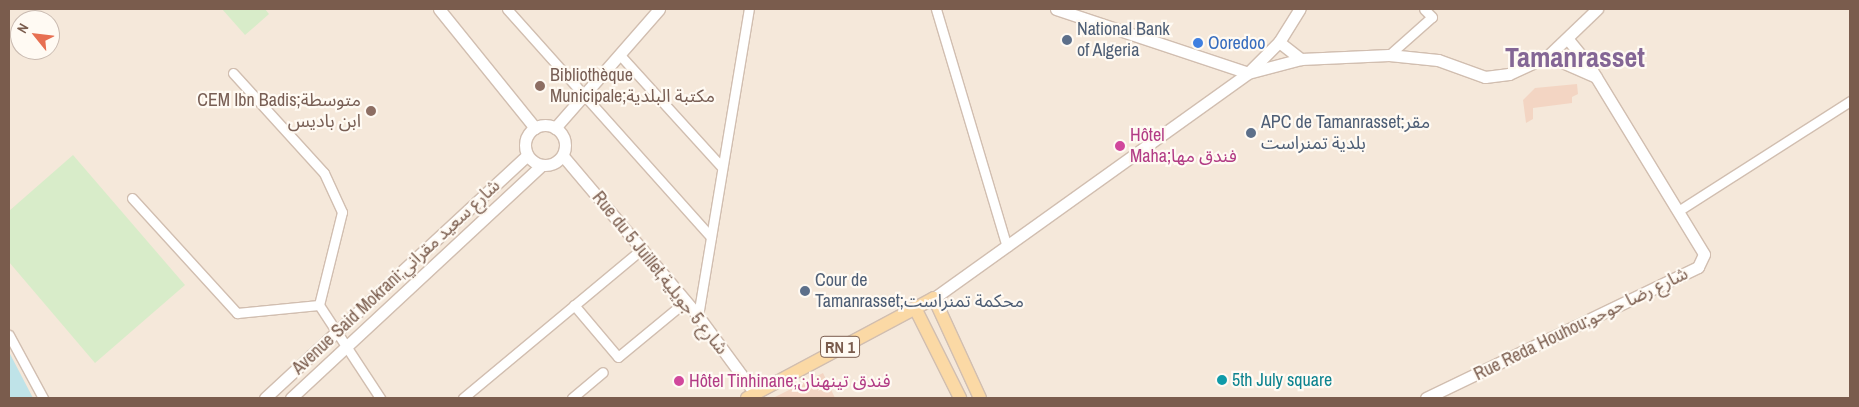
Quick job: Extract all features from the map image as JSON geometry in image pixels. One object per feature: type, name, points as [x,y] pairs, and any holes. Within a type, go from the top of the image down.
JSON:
[{"type":"main road","name":"RN 1","points":[[752,396],[934,298]]},
{"type":"main road","points":[[934,298],[980,398]]},
{"type":"main road","points":[[915,308],[960,398]]},
{"type":"street","points":[[439,9],[535,128]]},
{"type":"street","points":[[507,9],[711,237]]},
{"type":"street","points":[[555,128],[659,9]]},
{"type":"street","points":[[698,316],[749,9]]},
{"type":"street","points":[[936,9],[1008,247]]},
{"type":"street","points":[[1056,9],[1248,73],[1302,59],[1388,55],[1438,60],[1485,77],[1509,74],[1548,56],[1568,39],[1597,9]]},
{"type":"street","points":[[934,298],[1008,247],[1248,73],[1279,42],[1300,9]]},
{"type":"street","points":[[1388,55],[1432,17],[1424,9]]},
{"type":"street","name":"Rue Reda Houhou;شارع رضا حوحو","points":[[1426,398],[1698,268],[1704,254],[1596,77],[1568,39]]},
{"type":"street","points":[[1279,42],[1302,59]]},
{"type":"street","points":[[620,54],[722,167]]},
{"type":"street","points":[[1548,56],[1596,77]]},
{"type":"street","points":[[233,73],[324,173],[342,212],[319,305],[349,345],[380,398]]},
{"type":"street","points":[[1678,211],[1850,101]]},
{"type":"street","points":[[535,128],[555,128],[564,138],[563,156],[542,165],[527,155],[525,143],[535,128]]},
{"type":"street","name":"Avenue Said Mokrani;شارع سعيد مقراني","points":[[264,398],[339,333],[527,155]]},
{"type":"street","name":"Rue du 5 Juillet,شارع 5 جويلية","points":[[563,156],[643,248],[698,316],[752,396]]},
{"type":"street","name":"Avenue Said Mokrani;شارع سعيد مقراني","points":[[291,398],[542,165]]},
{"type":"street","points":[[132,198],[237,313],[319,305]]},
{"type":"street","points":[[463,398],[643,248]]},
{"type":"street","points":[[574,305],[618,357],[686,301]]},
{"type":"street","points":[[9,335],[43,398]]},
{"type":"street","points":[[572,398],[603,372]]},
{"type":"shaded area","points":[[9,9],[1850,9],[1850,398],[9,398]]},
{"type":"green space","points":[[222,9],[265,9],[269,14],[245,35]]},
{"type":"green space","points":[[73,155],[185,285],[95,363],[9,262],[9,211]]},
{"type":"water","points":[[9,352],[33,398],[9,398]]},
{"type":"building","points":[[1577,84],[1578,94],[1572,97],[1572,103],[1533,108],[1533,119],[1526,123],[1523,100],[1535,88]]},
{"type":"building","points":[[823,373],[835,398],[773,398]]},
{"type":"place","name":"National Bank of Algeria","points":[[1067,40]]},
{"type":"place","name":"Ooredoo","points":[[1198,43]]},
{"type":"place","name":"Bibliothèque Municipale;مكتبة البلدية","points":[[540,86]]},
{"type":"place","name":"CEM Ibn Badis;متوسطة ابن باديس","points":[[371,111]]},
{"type":"place","name":"APC de Tamanrasset;مقر بلدية تمنراست","points":[[1251,133]]},
{"type":"place","name":"Hôtel Maha;فندق مها","points":[[1120,146]]},
{"type":"place","name":"Cour de Tamanrasset;محكمة تمنراست","points":[[805,291]]},
{"type":"place","name":"5th July square","points":[[1222,380]]},
{"type":"place","name":"Hôtel Tinhinane;فندق تينهنان","points":[[679,381]]},
{"type":"district","name":"Tamanrasset","points":[[1575,57]]}]
